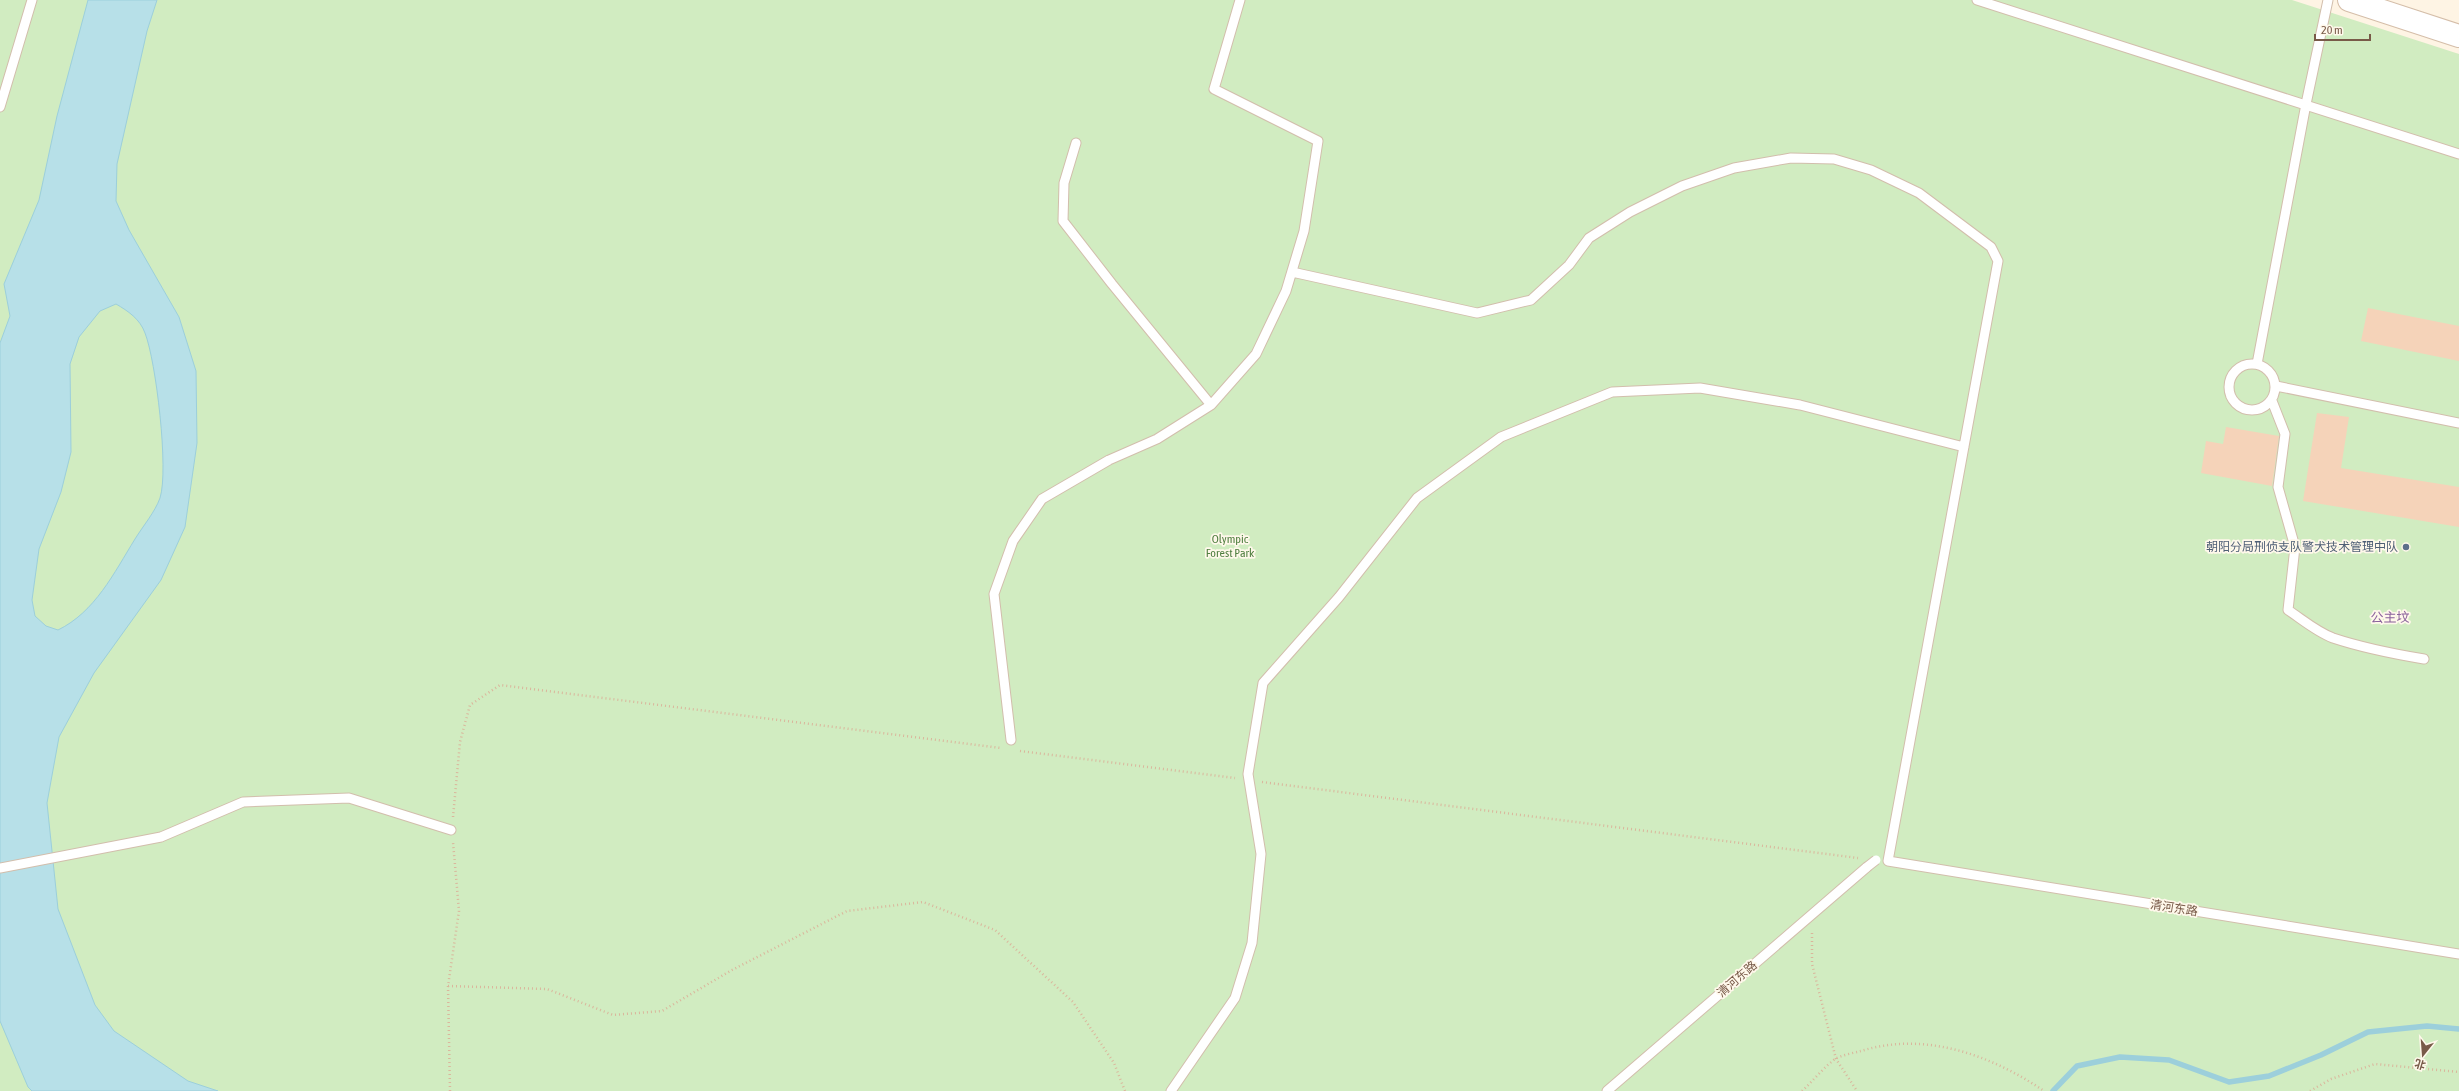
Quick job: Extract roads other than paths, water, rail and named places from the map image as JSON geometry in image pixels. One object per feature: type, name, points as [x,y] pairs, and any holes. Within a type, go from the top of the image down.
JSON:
[{"type":"street","points":[[2349,0],[2459,36]]},
{"type":"lane","points":[[1,102],[32,0]]},
{"type":"lane","points":[[1011,740],[994,594],[1012,541],[1042,499],[1109,460],[1157,439],[1211,404],[1256,354],[1286,291],[1292,272],[1304,231],[1318,141],[1214,89],[1240,0]]},
{"type":"lane","points":[[1977,0],[2459,154]]},
{"type":"lane","points":[[2257,364],[2306,104],[2328,0]]},
{"type":"lane","points":[[1076,144],[1064,183],[1063,221],[1112,284],[1211,404]]},
{"type":"lane","points":[[1171,1091],[1235,998],[1252,943],[1261,854],[1248,780],[1263,683],[1339,597],[1417,498],[1501,437],[1612,392],[1700,388],[1800,405],[1964,447],[1998,261],[1991,247],[1919,193],[1871,170],[1834,159],[1792,158],[1734,168],[1682,186],[1630,212],[1589,238],[1569,265],[1531,300],[1477,313],[1292,272]]},
{"type":"lane","points":[[2272,401],[2259,410],[2244,410],[2237,406],[2229,393],[2231,378],[2235,371],[2241,366],[2257,364],[2270,372],[2276,386],[2272,401],[2285,434],[2278,487],[2295,547],[2288,610],[2315,629],[2333,638],[2384,652],[2424,660]]},
{"type":"lane","points":[[2276,386],[2459,423]]},
{"type":"lane","name":"清河东路","points":[[1964,447],[1888,862],[2459,954]]},
{"type":"lane","points":[[0,868],[90,852],[161,837],[243,802],[349,798],[452,830]]},
{"type":"lane","name":"清河东路","points":[[1607,1091],[1876,860]]},
{"type":"water","points":[[88,0],[157,0],[147,31],[117,164],[116,201],[129,230],[179,317],[196,371],[197,443],[185,527],[161,580],[94,673],[59,737],[47,803],[58,909],[95,1005],[114,1031],[188,1081],[218,1091],[32,1091],[28,1087],[0,1021],[0,343],[10,316],[4,284],[39,200],[57,116]],"holes":[[[116,304],[133,316],[140,324],[145,333],[149,347],[157,390],[162,441],[163,464],[160,498],[152,514],[111,578],[93,602],[83,613],[58,630],[46,626],[35,616],[32,600],[39,549],[61,492],[71,452],[70,364],[79,337],[100,311]]]},
{"type":"waterway","points":[[2053,1091],[2077,1066],[2120,1057],[2169,1060],[2229,1082],[2269,1076],[2321,1055],[2368,1032],[2427,1026],[2459,1029]]},
{"type":"place","name":"朝阳分局刑侦支队警犬技术管理中队","points":[[2406,547]]},
{"type":"district","name":"公主坟","points":[[2390,617]]},
{"type":"park label","name":"Olympic Forest Park","points":[[1230,546]]}]
